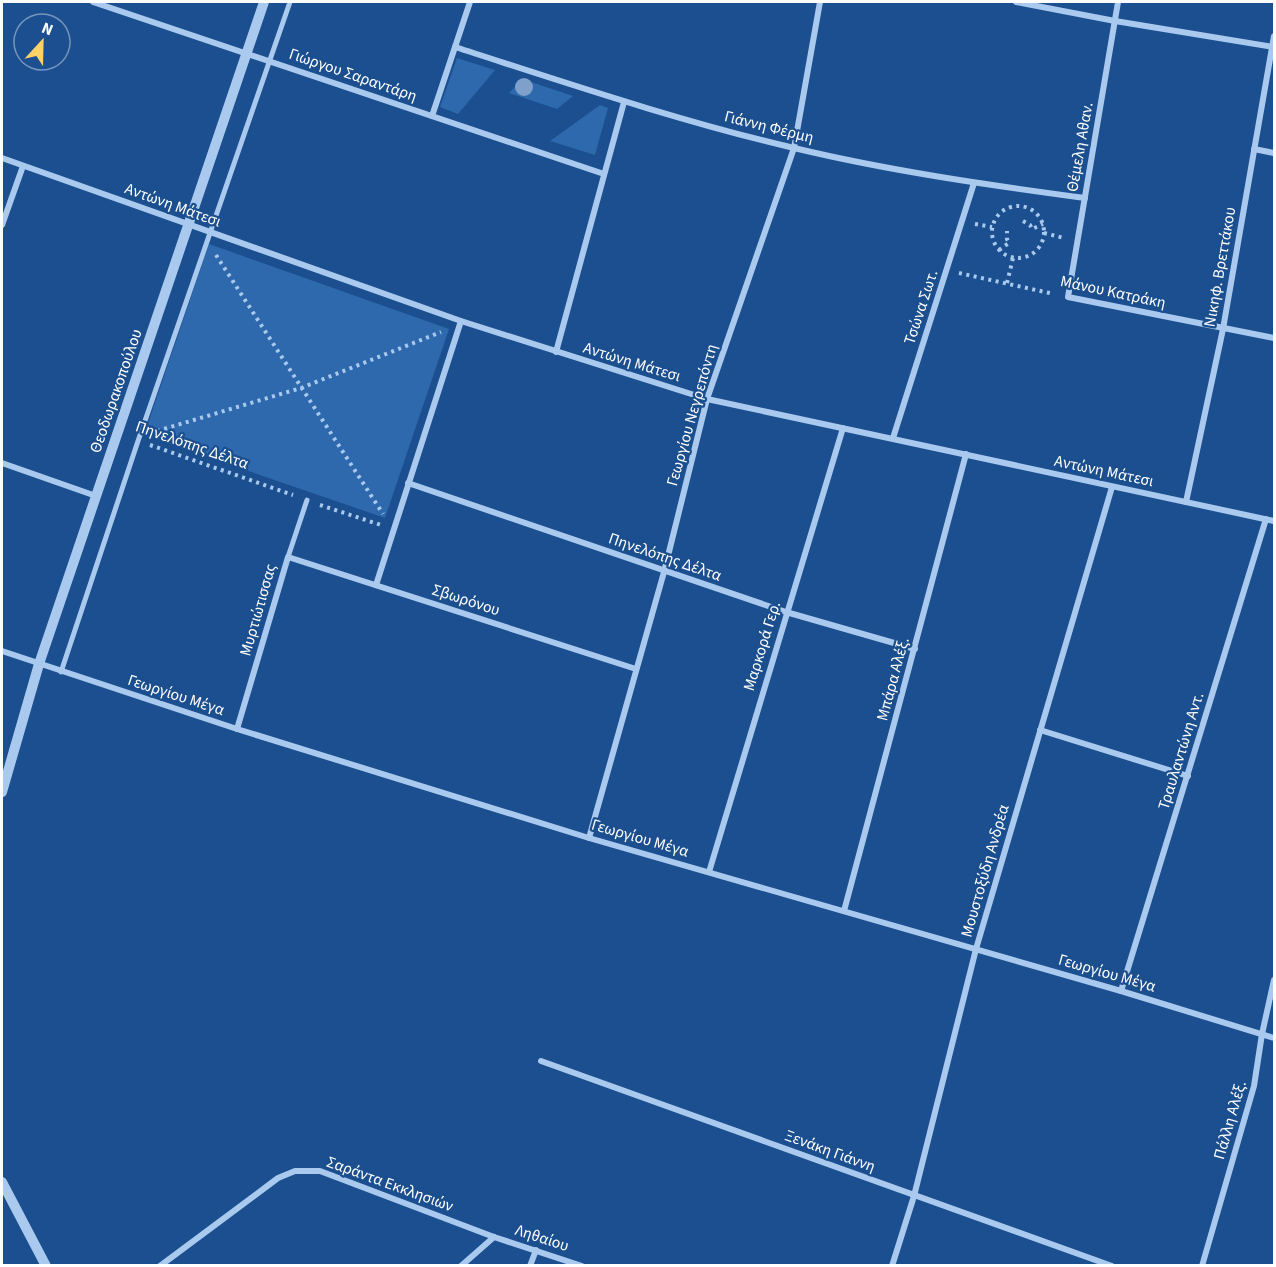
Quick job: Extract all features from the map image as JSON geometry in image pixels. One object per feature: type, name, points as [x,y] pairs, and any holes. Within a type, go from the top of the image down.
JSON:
[{"type":"street","name":"Γιώργου Σαραντάρη","points":[[93,2],[604,174]]},
{"type":"street","name":"Θεοδωρακοπούλου","points":[[2,792],[39,664],[264,2]]},
{"type":"street","points":[[61,672],[209,233],[290,2]]},
{"type":"street","points":[[432,116],[470,2]]},
{"type":"street","name":"Γεωργίου Νεγρεπόντη","points":[[589,838],[664,572],[707,399],[795,148],[820,2]]},
{"type":"street","points":[[1016,2],[1274,47]]},
{"type":"street","name":"Θέμελη Αθαν.","points":[[1068,297],[1118,2]]},
{"type":"street","name":"Νικηφ. Βρεττάκου","points":[[1186,502],[1223,329],[1275,36]]},
{"type":"street","name":"Γιάννη Φέρμη","points":[[455,47],[624,102],[795,148],[974,183],[1085,198]]},
{"type":"street","points":[[556,352],[624,102]]},
{"type":"street","points":[[1254,149],[1275,153]]},
{"type":"street","name":"Αντώνη Μάτεσι","points":[[2,158],[461,321],[707,399],[1275,521]]},
{"type":"street","points":[[2,225],[23,166]]},
{"type":"street","name":"Τσώνα Σωτ.","points":[[893,438],[974,183]]},
{"type":"street","name":"Μάνου Κατράκη","points":[[1068,297],[1275,338]]},
{"type":"street","points":[[376,585],[461,321]]},
{"type":"street","name":"Μαρκορά Γερ.","points":[[709,872],[843,428]]},
{"type":"street","name":"Μπάρα Αλέξ.","points":[[844,911],[966,454]]},
{"type":"street","points":[[2,463],[96,496]]},
{"type":"street","name":"Πηνελόπης Δέλτα","points":[[408,483],[786,612],[915,649]]},
{"type":"street","name":"Μουστοξύδη Ανδρέα","points":[[892,1266],[914,1196],[976,949],[1112,487]]},
{"type":"street","name":"Μυρτιώτισσας","points":[[237,729],[307,500]]},
{"type":"street","name":"Τραυλαντώνη Αντ.","points":[[1121,991],[1266,519]]},
{"type":"street","name":"Σβωρόνου","points":[[288,557],[636,669]]},
{"type":"street","name":"Γεωργίου Μέγα","points":[[2,651],[237,729],[589,838],[1121,991],[1275,1038]]},
{"type":"street","points":[[1040,730],[1188,776]]},
{"type":"street","name":"Πάλλη Αλέξ.","points":[[1202,1266],[1254,1086],[1262,1034],[1275,980]]},
{"type":"street","name":"Ξενάκη Γιάννη","points":[[541,1061],[1112,1266]]},
{"type":"street","name":"Σαράντα Εκκλησιών","points":[[160,1266],[278,1178],[296,1171],[320,1171],[494,1237]]},
{"type":"street","points":[[2,1182],[42,1263]]},
{"type":"street","points":[[461,1266],[494,1237]]},
{"type":"street","name":"Ληθαίου","points":[[494,1237],[582,1266]]},
{"type":"street","points":[[530,1266],[536,1250]]},
{"type":"path","points":[[1015,206],[1032,210],[1043,224],[1044,233],[1038,249],[1031,255],[1013,258],[999,250],[994,243],[992,227],[1000,213],[1007,208],[1015,206]]},
{"type":"path","points":[[1023,221],[1032,228],[1043,224]]},
{"type":"path","points":[[999,250],[1009,243],[1006,239],[1007,231]]},
{"type":"path","points":[[209,233],[209,244],[393,530]]},
{"type":"path","points":[[1007,283],[1013,258]]},
{"type":"path","name":"Μάνου Κατράκη","points":[[946,270],[1068,297]]},
{"type":"path","points":[[138,441],[144,435],[301,388],[449,329],[461,321]]},
{"type":"path","name":"Πηνελόπης Δέλτα","points":[[138,441],[393,530]]},
{"type":"shaded area","points":[[457,58],[495,70],[458,114],[440,107]]},
{"type":"shaded area","points":[[522,79],[573,96],[557,109],[509,93]]},
{"type":"shaded area","points":[[600,105],[608,108],[595,155],[550,141]]},
{"type":"shaded area","points":[[209,244],[449,329],[385,518],[144,435]]}]
